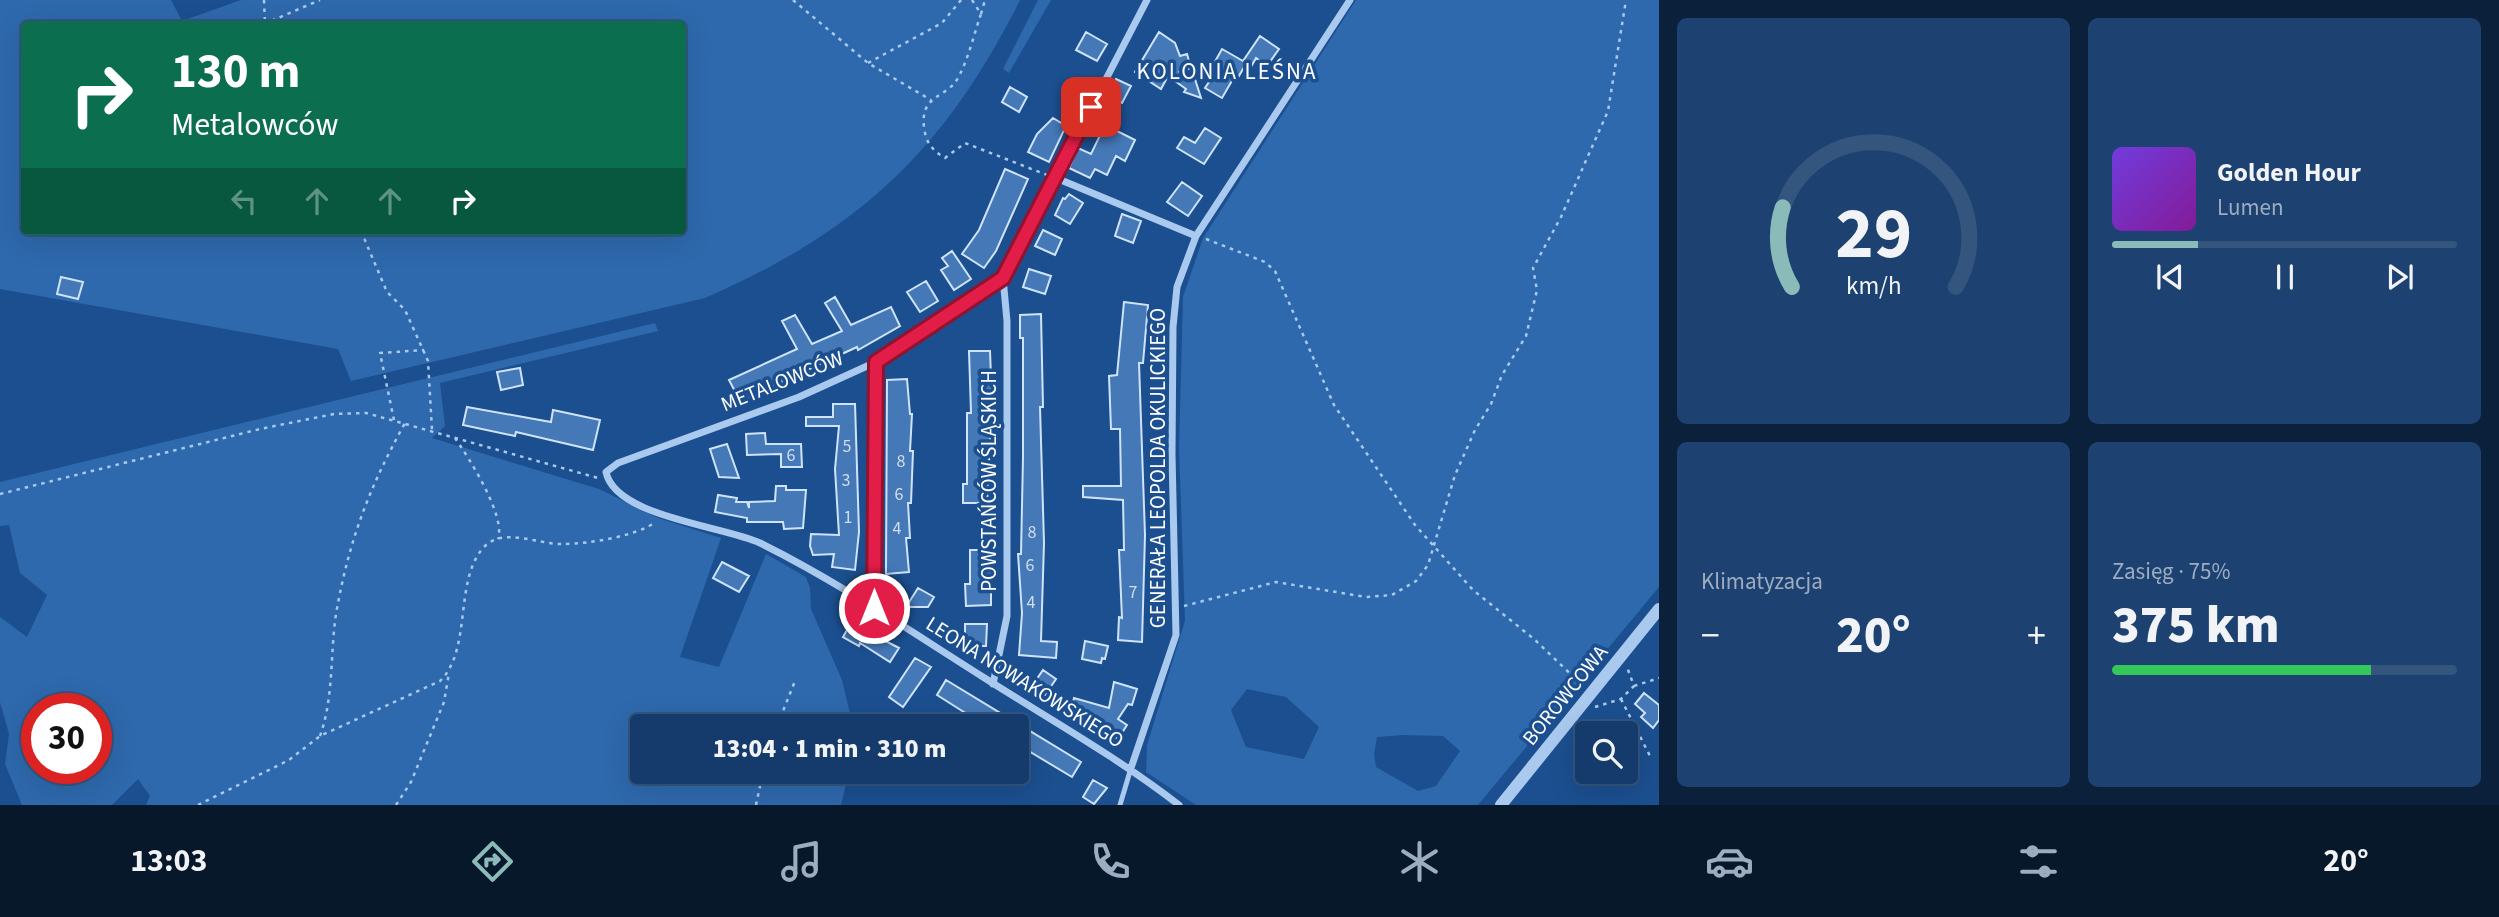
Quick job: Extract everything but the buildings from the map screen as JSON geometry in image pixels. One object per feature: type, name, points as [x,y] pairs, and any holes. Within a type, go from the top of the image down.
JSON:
[{"type":"street","name":"METALOWCÓW","points":[[608,481],[606,472],[618,463],[799,397],[876,362],[1003,278],[1147,0]]},
{"type":"street","name":"GENERAŁA LEOPOLDA OKULICKIEGO","points":[[1131,768],[1175,635],[1177,608],[1172,454],[1173,327],[1177,287],[1196,236],[1350,0]]},
{"type":"street","points":[[1056,178],[1196,236]]},
{"type":"street","name":"POWSTAŃCÓW ŚLĄSKICH","points":[[993,684],[1007,616],[1007,321],[1003,278]]},
{"type":"street","points":[[874,608],[876,362]]},
{"type":"street","name":"LEONA NOWAKOWSKIEGO","points":[[608,481],[632,502],[665,516],[758,542],[874,608],[1131,768],[1179,805]]},
{"type":"street","name":"BOROWCOWA","points":[[1501,805],[1659,609]]},
{"type":"lane","points":[[1120,805],[1131,768]]},
{"type":"path","points":[[264,0],[264,21]]},
{"type":"path","points":[[271,21],[320,0]]},
{"type":"path","points":[[793,0],[868,63],[931,100]]},
{"type":"path","points":[[868,63],[942,23],[961,0]]},
{"type":"path","points":[[972,0],[981,14]]},
{"type":"path","points":[[985,0],[958,79],[931,100],[923,116],[926,139],[933,150],[945,158],[965,143],[1056,178]]},
{"type":"path","points":[[1177,608],[1276,582],[1366,597],[1392,595],[1416,581],[1428,565],[1455,475],[1475,430],[1491,404],[1502,375],[1526,336],[1537,290],[1533,268],[1562,217],[1608,111],[1626,0]]},
{"type":"path","points":[[364,235],[387,292],[405,310],[428,361],[432,430]]},
{"type":"path","points":[[1196,236],[1265,262],[1275,271],[1334,405],[1415,525],[1473,590],[1534,639],[1586,688]]},
{"type":"path","points":[[394,420],[380,353],[424,351]]},
{"type":"path","points":[[0,494],[311,418],[366,413],[608,481]]},
{"type":"path","points":[[320,736],[328,712],[336,615],[350,547],[373,481],[405,423]]},
{"type":"path","points":[[454,436],[475,468],[498,522],[498,539]]},
{"type":"path","points":[[396,805],[411,782],[444,702],[474,561],[487,543],[504,537],[563,544],[621,536],[650,527],[665,516]]},
{"type":"path","points":[[1625,665],[1631,670],[1634,686]]},
{"type":"path","points":[[198,805],[289,760],[320,736],[431,688],[449,672]]},
{"type":"path","points":[[1592,706],[1598,707],[1621,699],[1634,686],[1659,678]]},
{"type":"path","points":[[782,714],[795,681]]},
{"type":"path","points":[[1621,699],[1651,758]]},
{"type":"path","points":[[756,805],[760,784]]},
{"type":"shaded area","points":[[0,0],[171,0],[182,21],[241,0],[1020,0],[961,100],[928,143],[892,180],[853,214],[809,244],[760,272],[705,298],[351,381],[338,349],[0,289]]},
{"type":"shaded area","points":[[1038,0],[1051,0],[1009,73],[1003,69]]},
{"type":"shaded area","points":[[1356,0],[1659,0],[1659,587],[1478,805],[1196,805],[1146,772],[1147,745],[1185,621],[1179,448],[1183,297],[1203,238]],"holes":[[[1247,689],[1286,697],[1319,727],[1304,759],[1246,747],[1231,710]],[[1443,736],[1460,751],[1436,786],[1418,791],[1376,767],[1374,754],[1377,737]]]},
{"type":"shaded area","points":[[655,323],[658,331],[440,383],[445,426],[432,438],[599,489],[658,518],[721,538],[680,657],[719,667],[766,554],[806,577],[810,588],[811,609],[842,680],[850,714],[630,714],[630,784],[846,784],[841,805],[146,805],[150,796],[138,779],[112,805],[22,805],[5,764],[9,734],[0,702],[0,617],[27,637],[47,595],[20,573],[9,525],[0,526],[0,482]]},
{"type":"district","name":"KOLONIA LEŚNA","points":[[1227,71]]},
{"type":"route","points":[[874,608],[876,362],[1003,278],[1091,107]]}]
